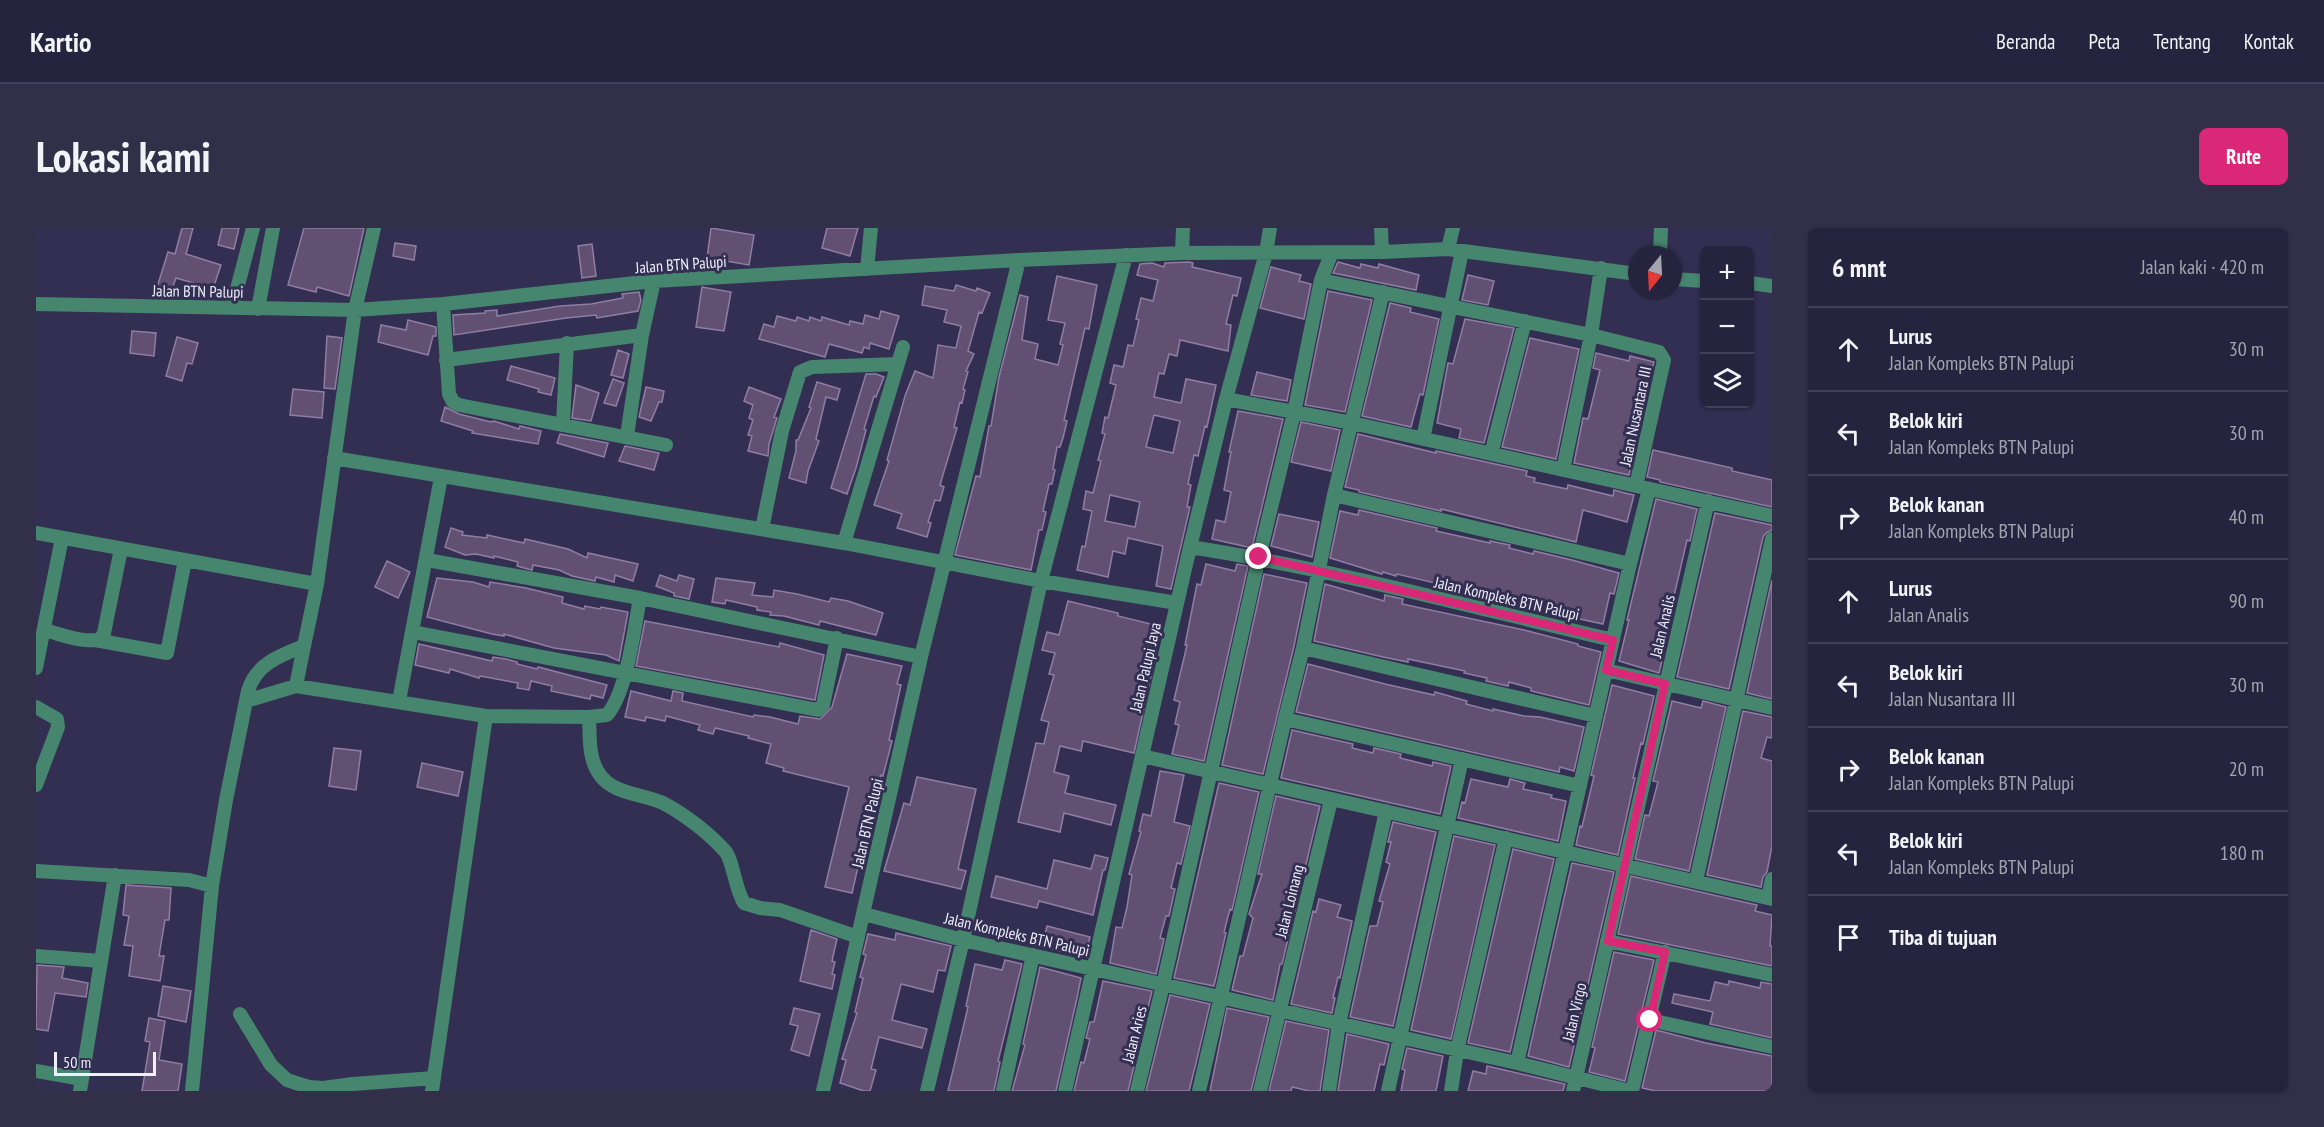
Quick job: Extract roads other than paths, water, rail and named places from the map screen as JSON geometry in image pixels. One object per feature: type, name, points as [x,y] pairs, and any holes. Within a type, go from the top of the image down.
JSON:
[{"type":"street","points":[[232,308],[252,228]]},
{"type":"street","points":[[258,309],[273,228]]},
{"type":"street","points":[[296,686],[317,584],[355,310],[374,228]]},
{"type":"street","points":[[867,269],[871,228]]},
{"type":"street","points":[[1182,253],[1183,228]]},
{"type":"street","name":"Jalan Palupi Jaya","points":[[1065,1091],[1190,546],[1226,399],[1266,253],[1270,228]]},
{"type":"street","points":[[1381,228],[1382,252]]},
{"type":"street","points":[[1423,440],[1451,306],[1455,250],[1453,228]]},
{"type":"street","points":[[1660,246],[1661,228]]},
{"type":"street","points":[[1019,260],[1182,253],[1455,250],[1628,272]]},
{"type":"street","points":[[1163,985],[1259,557],[1294,413],[1321,280],[1332,252]]},
{"type":"street","points":[[927,1091],[963,940],[1041,581],[1126,255]]},
{"type":"street","name":"Jalan BTN Palupi","points":[[36,304],[355,310],[443,304],[654,281],[1019,260],[921,657],[823,1091]]},
{"type":"street","points":[[1563,470],[1591,335],[1601,268]]},
{"type":"street","name":"Jalan Nusantara III","points":[[1321,280],[1591,335],[1655,350],[1663,357],[1630,564],[1613,640]]},
{"type":"street","points":[[1682,280],[1700,281]]},
{"type":"street","points":[[627,436],[642,335],[654,281]]},
{"type":"street","points":[[1754,284],[1772,286]]},
{"type":"street","points":[[1199,1091],[1303,648],[1334,495],[1383,292]]},
{"type":"street","points":[[443,304],[449,394],[453,402],[666,445]]},
{"type":"street","points":[[1491,454],[1525,321]]},
{"type":"street","points":[[446,360],[642,335]]},
{"type":"street","points":[[563,424],[567,343]]},
{"type":"street","points":[[844,543],[903,347]]},
{"type":"street","points":[[762,529],[782,431],[796,378],[800,372],[812,367],[898,364]]},
{"type":"street","name":"Jalan Nusantara III","points":[[1226,399],[1352,423],[1772,516]]},
{"type":"street","points":[[334,458],[844,543],[1041,581],[1177,603]]},
{"type":"street","points":[[399,701],[441,477]]},
{"type":"street","points":[[1334,495],[1630,564]]},
{"type":"street","name":"Jalan Analis","points":[[1625,864],[1708,501]]},
{"type":"street","points":[[36,533],[317,584]]},
{"type":"street","points":[[36,668],[62,538]]},
{"type":"street","points":[[1696,881],[1772,539]]},
{"type":"street","name":"Jalan Kompleks BTN Palupi","points":[[1190,546],[1259,557],[1613,640]]},
{"type":"street","points":[[95,640],[101,639],[104,633],[121,549]]},
{"type":"street","points":[[44,630],[167,653],[185,560]]},
{"type":"street","points":[[427,560],[640,598],[921,657]]},
{"type":"street","points":[[246,701],[296,686],[486,716],[589,717],[607,715],[615,706],[625,673],[640,598]]},
{"type":"street","points":[[413,632],[820,709],[823,705],[837,638]]},
{"type":"street","points":[[1517,1063],[1613,640]]},
{"type":"street","points":[[192,1091],[212,886],[226,800],[251,679],[258,670],[273,660],[304,646]]},
{"type":"street","points":[[1303,648],[1596,716]]},
{"type":"street","points":[[1606,670],[1772,708]]},
{"type":"street","points":[[36,707],[57,720],[58,727],[36,785]]},
{"type":"street","points":[[240,1014],[271,1065],[287,1080],[309,1087],[323,1088],[433,1084],[486,716]]},
{"type":"street","points":[[589,717],[590,752],[594,766],[601,777],[615,788],[649,797],[678,812],[726,851],[737,892],[744,903],[780,910],[858,937]]},
{"type":"street","points":[[1285,719],[1580,786]]},
{"type":"street","points":[[1142,756],[1625,864],[1770,899],[1772,879]]},
{"type":"street","points":[[1388,1091],[1462,759]]},
{"type":"street","name":"Jalan Loinang","points":[[1279,1010],[1331,800]]},
{"type":"street","points":[[1329,1091],[1339,1024],[1386,811]]},
{"type":"street","points":[[1451,1091],[1457,1051],[1506,838]]},
{"type":"street","points":[[1625,864],[1608,941],[1772,975]]},
{"type":"street","points":[[36,871],[189,880],[212,886]]},
{"type":"street","points":[[36,1071],[81,1085],[115,875]]},
{"type":"street","name":"Jalan Kompleks BTN Palupi","points":[[864,914],[963,940],[1033,954],[1221,999],[1517,1063],[1574,1084],[1631,1091],[1665,952]]},
{"type":"street","name":"Jalan Virgo","points":[[1574,1084],[1608,941]]},
{"type":"street","points":[[1003,1091],[1033,954]]},
{"type":"street","points":[[36,956],[101,961]]},
{"type":"street","name":"Jalan Aries","points":[[1137,1091],[1163,985]]},
{"type":"street","points":[[1260,1091],[1279,1010]]},
{"type":"street","points":[[1650,1020],[1772,1047]]}]
